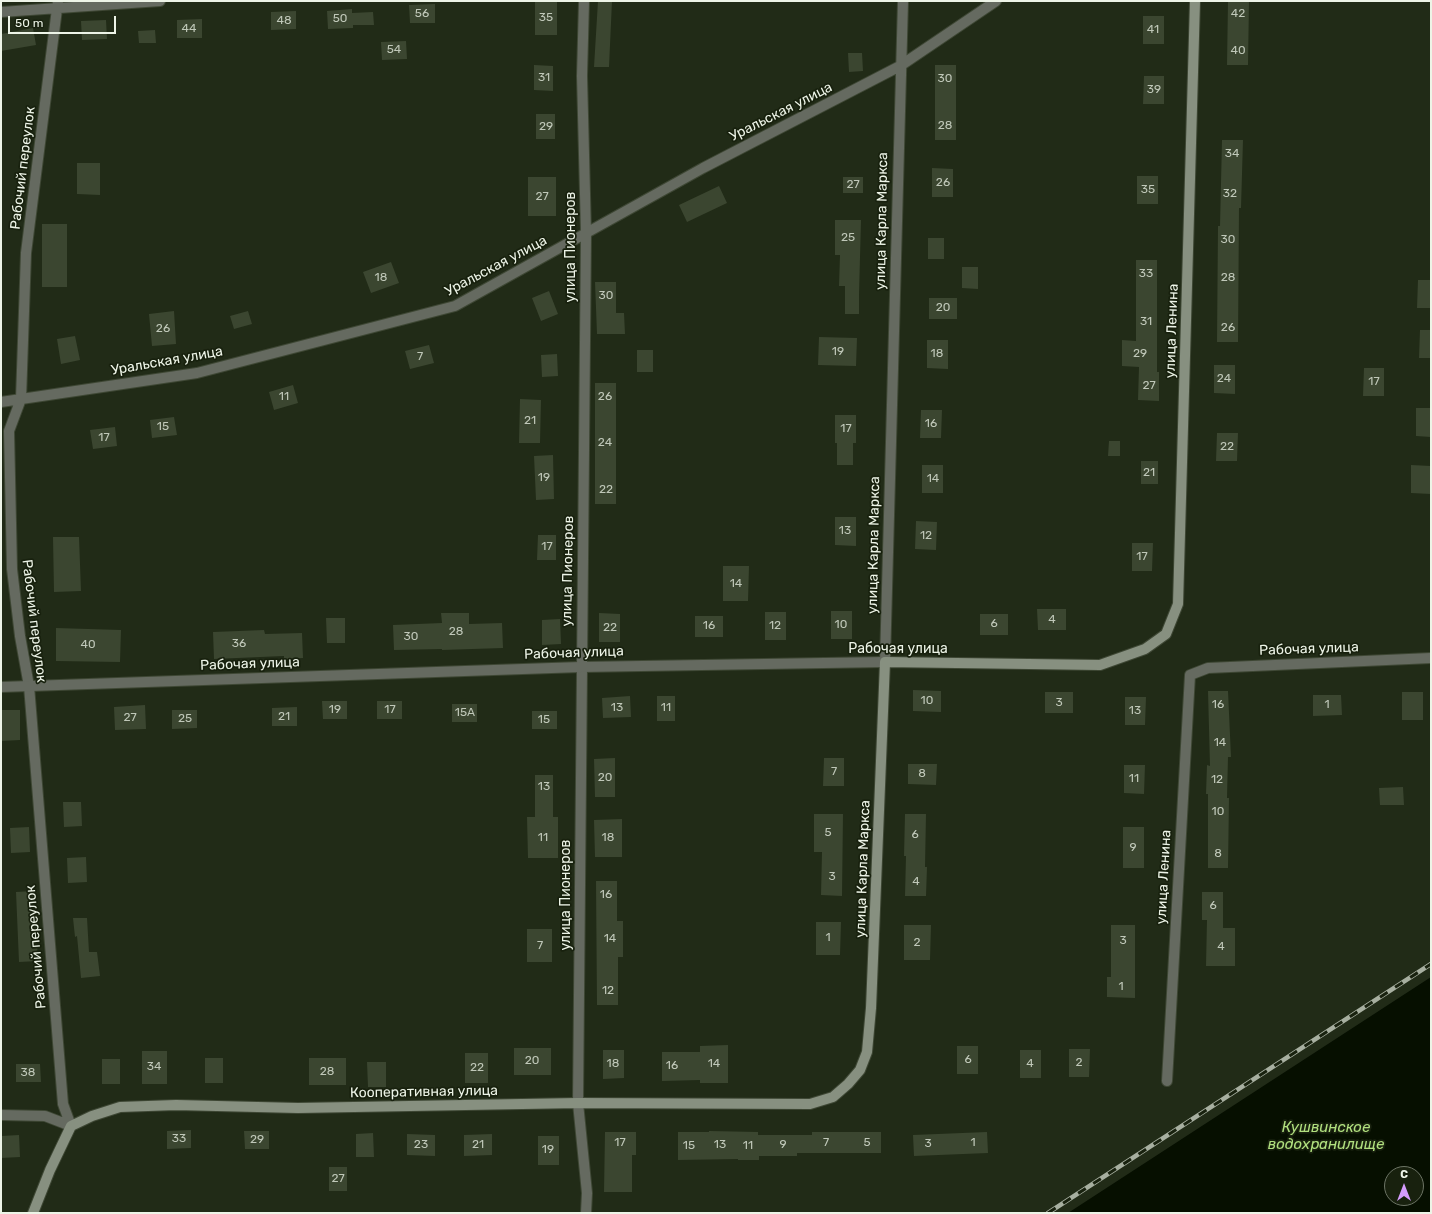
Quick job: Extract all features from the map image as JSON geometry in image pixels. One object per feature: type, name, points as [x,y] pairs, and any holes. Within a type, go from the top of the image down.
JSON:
[{"type":"main road","name":"улица Ленина","points":[[1145,649],[1166,634],[1178,604],[1195,1]]},
{"type":"main road","name":"Рабочая улица","points":[[885,662],[1100,665],[1145,649]]},
{"type":"main road","name":"улица Карла Маркса","points":[[848,1084],[860,1070],[867,1052],[871,1008],[885,662]]},
{"type":"main road","name":"Кооперативная улица","points":[[71,1126],[92,1116],[120,1107],[176,1105],[298,1108],[578,1103],[810,1104],[833,1097],[848,1084]]},
{"type":"main road","points":[[33,1213],[50,1170],[71,1126]]},
{"type":"street","points":[[1,12],[58,4],[160,1]]},
{"type":"street","name":"улица Пионеров","points":[[584,1],[582,76],[586,233],[578,1103],[587,1193],[586,1213]]},
{"type":"street","name":"улица Карла Маркса","points":[[885,662],[900,66],[903,1]]},
{"type":"street","name":"Уральская улица","points":[[1,402],[197,373],[455,306],[703,168],[900,66],[996,1]]},
{"type":"street","name":"Рабочий переулок","points":[[58,4],[26,253],[21,399],[9,431],[12,569],[20,636],[29,686],[63,1104],[71,1126]]},
{"type":"street","name":"Рабочая улица","points":[[1190,675],[1208,668],[1431,658]]},
{"type":"street","name":"Рабочая улица","points":[[1,687],[581,667],[885,662]]},
{"type":"street","name":"улица Ленина","points":[[1167,1081],[1190,675]]},
{"type":"street","points":[[1,1115],[45,1116],[71,1126]]},
{"type":"water","name":"Кушвинское водохранилище","points":[[1431,977],[1431,1213],[1068,1213]]},
{"type":"building","points":[[535,1],[557,1],[557,35],[535,35]]},
{"type":"building","points":[[598,1],[612,1],[609,67],[594,67]]},
{"type":"building","points":[[1228,1],[1249,1],[1248,65],[1227,65]]},
{"type":"building","points":[[435,4],[435,23],[410,23],[409,5]]},
{"type":"building","points":[[352,9],[352,13],[373,12],[374,25],[353,25],[353,28],[328,29],[327,11]]},
{"type":"building","points":[[296,11],[296,29],[271,30],[271,12]]},
{"type":"building","points":[[1143,16],[1164,16],[1164,44],[1143,44]]},
{"type":"building","points":[[202,19],[202,38],[177,38],[177,20]]},
{"type":"building","points":[[106,20],[107,39],[82,40],[81,21]]},
{"type":"building","points":[[33,28],[36,45],[1,51],[1,34]]},
{"type":"building","points":[[155,30],[156,43],[139,43],[138,31]]},
{"type":"building","points":[[406,41],[407,59],[382,60],[381,42]]},
{"type":"building","points":[[848,53],[862,53],[863,71],[849,72]]},
{"type":"building","points":[[534,65],[553,66],[553,91],[534,90]]},
{"type":"building","points":[[935,65],[956,65],[956,140],[935,140]]},
{"type":"building","points":[[1144,76],[1164,76],[1164,104],[1143,104]]},
{"type":"building","points":[[536,114],[555,114],[555,139],[536,139]]},
{"type":"building","points":[[1222,140],[1243,140],[1241,208],[1239,208],[1238,342],[1217,342],[1218,226],[1220,226]]},
{"type":"building","points":[[77,163],[100,163],[100,195],[77,194]]},
{"type":"building","points":[[932,168],[953,169],[953,197],[932,197]]},
{"type":"building","points":[[1137,176],[1158,176],[1158,204],[1137,204]]},
{"type":"building","points":[[528,177],[556,177],[556,216],[528,216]]},
{"type":"building","points":[[843,177],[863,177],[863,193],[843,193]]},
{"type":"building","points":[[719,186],[727,203],[687,222],[679,205]]},
{"type":"building","points":[[835,220],[861,220],[859,314],[845,314],[845,286],[839,286],[840,255],[835,255]]},
{"type":"building","points":[[42,224],[67,224],[67,287],[42,287]]},
{"type":"building","points":[[928,238],[944,238],[944,259],[928,259]]},
{"type":"building","points":[[1136,260],[1157,260],[1157,372],[1159,372],[1159,401],[1138,400],[1139,367],[1122,366],[1122,340],[1136,341]]},
{"type":"building","points":[[391,262],[399,283],[371,293],[363,272]]},
{"type":"building","points":[[962,267],[978,267],[978,289],[962,288]]},
{"type":"building","points":[[1418,280],[1431,280],[1431,308],[1417,308]]},
{"type":"building","points":[[595,282],[616,282],[616,313],[624,313],[625,334],[597,334]]},
{"type":"building","points":[[549,291],[558,314],[541,321],[532,298]]},
{"type":"building","points":[[929,298],[957,298],[957,319],[929,319]]},
{"type":"building","points":[[174,311],[176,344],[152,346],[149,314]]},
{"type":"building","points":[[248,311],[252,324],[234,329],[230,316]]},
{"type":"building","points":[[1420,330],[1431,330],[1431,358],[1419,358]]},
{"type":"building","points":[[75,336],[80,360],[61,364],[57,339]]},
{"type":"building","points":[[819,337],[857,338],[856,366],[818,365]]},
{"type":"building","points":[[927,340],[948,340],[948,369],[927,368]]},
{"type":"building","points":[[429,345],[434,363],[410,369],[405,351]]},
{"type":"building","points":[[637,350],[653,350],[653,372],[637,372]]},
{"type":"building","points":[[557,354],[558,376],[542,377],[541,355]]},
{"type":"building","points":[[1214,365],[1235,365],[1235,394],[1214,393]]},
{"type":"building","points":[[1364,368],[1384,368],[1384,396],[1363,396]]},
{"type":"building","points":[[595,383],[616,383],[616,504],[595,504]]},
{"type":"building","points":[[293,385],[298,403],[274,410],[269,392]]},
{"type":"building","points":[[520,399],[541,400],[540,443],[519,443]]},
{"type":"building","points":[[1416,408],[1431,408],[1431,437],[1416,436]]},
{"type":"building","points":[[921,410],[942,410],[941,438],[920,438]]},
{"type":"building","points":[[835,415],[856,415],[856,443],[853,443],[853,465],[837,465]]},
{"type":"building","points":[[174,417],[177,435],[152,438],[150,420]]},
{"type":"building","points":[[115,427],[117,446],[93,449],[90,430]]},
{"type":"building","points":[[1217,433],[1238,433],[1237,461],[1216,461]]},
{"type":"building","points":[[1109,441],[1120,441],[1120,456],[1108,456]]},
{"type":"building","points":[[553,455],[554,499],[536,500],[534,456]]},
{"type":"building","points":[[1141,461],[1158,461],[1158,484],[1141,484]]},
{"type":"building","points":[[922,465],[943,465],[943,493],[922,493]]},
{"type":"building","points":[[1411,465],[1431,466],[1431,494],[1411,493]]},
{"type":"building","points":[[835,517],[856,517],[856,546],[835,545]]},
{"type":"building","points":[[916,521],[937,522],[936,550],[915,549]]},
{"type":"building","points":[[538,535],[556,535],[556,560],[537,560]]},
{"type":"building","points":[[53,537],[79,537],[81,591],[54,592]]},
{"type":"building","points":[[1132,543],[1153,543],[1152,571],[1132,571]]},
{"type":"building","points":[[723,566],[749,566],[748,601],[723,601]]},
{"type":"building","points":[[1037,609],[1066,609],[1066,630],[1038,630]]},
{"type":"building","points":[[831,611],[852,611],[852,639],[831,639]]},
{"type":"building","points":[[765,612],[786,612],[786,640],[765,640]]},
{"type":"building","points":[[441,613],[469,613],[469,624],[502,623],[503,648],[394,650],[393,625],[442,623]]},
{"type":"building","points":[[599,613],[620,614],[620,642],[599,642]]},
{"type":"building","points":[[980,614],[1008,614],[1008,635],[980,635]]},
{"type":"building","points":[[695,616],[723,616],[723,637],[695,637]]},
{"type":"building","points":[[326,618],[345,618],[345,643],[327,643]]},
{"type":"building","points":[[560,619],[561,644],[542,645],[542,620]]},
{"type":"building","points":[[56,628],[121,630],[120,662],[56,661]]},
{"type":"building","points":[[264,630],[265,634],[302,633],[303,658],[284,659],[284,656],[214,659],[213,632]]},
{"type":"building","points":[[913,690],[941,691],[941,712],[913,711]]},
{"type":"building","points":[[1208,691],[1228,691],[1231,757],[1228,757],[1228,868],[1208,868],[1208,794],[1206,794],[1207,765],[1210,766]]},
{"type":"building","points":[[1045,692],[1073,692],[1073,713],[1045,713]]},
{"type":"building","points":[[1402,692],[1423,692],[1423,720],[1402,720]]},
{"type":"building","points":[[1313,695],[1341,695],[1342,715],[1313,716]]},
{"type":"building","points":[[630,696],[631,717],[603,718],[602,698]]},
{"type":"building","points":[[657,696],[675,696],[675,721],[657,721]]},
{"type":"building","points":[[1125,697],[1146,697],[1145,725],[1125,725]]},
{"type":"building","points":[[322,701],[347,701],[347,719],[323,719]]},
{"type":"building","points":[[377,701],[402,701],[402,719],[377,719]]},
{"type":"building","points":[[452,704],[477,704],[477,722],[452,722]]},
{"type":"building","points":[[145,705],[146,729],[115,730],[114,707]]},
{"type":"building","points":[[297,707],[297,726],[272,726],[272,708]]},
{"type":"building","points":[[1,710],[20,710],[20,740],[1,741]]},
{"type":"building","points":[[172,710],[197,710],[197,728],[172,729]]},
{"type":"building","points":[[532,711],[557,711],[557,729],[532,729]]},
{"type":"building","points":[[615,758],[615,797],[595,797],[594,759]]},
{"type":"building","points":[[824,758],[844,758],[844,786],[823,786]]},
{"type":"building","points":[[908,764],[937,764],[936,785],[908,784]]},
{"type":"building","points":[[1124,765],[1145,765],[1144,794],[1124,793]]},
{"type":"building","points":[[535,775],[553,775],[553,817],[558,817],[558,858],[528,858],[527,817],[535,817]]},
{"type":"building","points":[[1403,787],[1404,805],[1380,805],[1379,788]]},
{"type":"building","points":[[63,802],[81,802],[82,826],[64,827]]},
{"type":"building","points":[[814,814],[843,814],[842,896],[821,895],[822,852],[814,852]]},
{"type":"building","points":[[905,814],[926,814],[926,896],[905,896]]},
{"type":"building","points":[[622,819],[622,857],[595,857],[594,820]]},
{"type":"building","points":[[29,827],[30,852],[11,853],[10,828]]},
{"type":"building","points":[[1123,827],[1144,827],[1144,868],[1123,868]]},
{"type":"building","points":[[86,857],[87,882],[68,883],[67,858]]},
{"type":"building","points":[[596,881],[617,881],[617,921],[623,921],[623,957],[618,957],[618,1005],[597,1005]]},
{"type":"building","points":[[34,891],[38,961],[19,962],[16,892]]},
{"type":"building","points":[[1202,892],[1223,892],[1223,928],[1235,928],[1235,966],[1206,966],[1207,920],[1202,920]]},
{"type":"building","points":[[73,918],[87,918],[89,952],[97,952],[100,976],[81,978],[77,936],[75,937]]},
{"type":"building","points":[[816,922],[841,922],[840,955],[816,955]]},
{"type":"building","points":[[904,925],[931,925],[930,960],[904,960]]},
{"type":"building","points":[[1111,925],[1135,925],[1135,998],[1107,997],[1107,977],[1111,977]]},
{"type":"building","points":[[527,929],[552,929],[552,962],[527,962]]},
{"type":"building","points":[[728,1045],[728,1083],[700,1083],[700,1080],[662,1081],[662,1052],[700,1052],[700,1046]]},
{"type":"building","points":[[957,1046],[978,1046],[978,1074],[957,1074]]},
{"type":"building","points":[[514,1048],[551,1048],[551,1075],[514,1075]]},
{"type":"building","points":[[1069,1049],[1090,1049],[1089,1077],[1069,1077]]},
{"type":"building","points":[[603,1050],[624,1050],[624,1078],[603,1079]]},
{"type":"building","points":[[1020,1050],[1041,1050],[1041,1078],[1020,1078]]},
{"type":"building","points":[[142,1051],[167,1051],[167,1084],[142,1084]]},
{"type":"building","points":[[465,1053],[488,1053],[488,1083],[465,1083]]},
{"type":"building","points":[[205,1058],[223,1058],[223,1083],[205,1083]]},
{"type":"building","points":[[309,1058],[346,1058],[346,1085],[309,1085]]},
{"type":"building","points":[[102,1059],[120,1059],[120,1084],[102,1084]]},
{"type":"building","points":[[367,1062],[386,1062],[386,1087],[368,1087]]},
{"type":"building","points":[[16,1064],[40,1064],[41,1082],[16,1082]]},
{"type":"building","points":[[191,1130],[191,1148],[167,1149],[167,1131]]},
{"type":"building","points":[[244,1131],[269,1131],[269,1149],[245,1149]]},
{"type":"building","points":[[605,1132],[636,1132],[636,1155],[632,1155],[632,1192],[604,1192]]},
{"type":"building","points":[[678,1132],[758,1132],[758,1135],[812,1135],[812,1132],[881,1132],[881,1153],[797,1153],[797,1156],[759,1156],[759,1160],[678,1160]]},
{"type":"building","points":[[987,1132],[988,1153],[914,1156],[913,1135]]},
{"type":"building","points":[[373,1133],[374,1157],[356,1157],[356,1134]]},
{"type":"building","points":[[407,1134],[435,1135],[435,1156],[407,1155]]},
{"type":"building","points":[[492,1134],[492,1155],[464,1156],[464,1135]]},
{"type":"building","points":[[19,1135],[20,1157],[1,1158],[1,1136]]},
{"type":"building","points":[[538,1136],[559,1136],[559,1165],[538,1165]]},
{"type":"building","points":[[329,1167],[347,1167],[347,1191],[329,1191]]},
{"type":"railway","points":[[1048,1213],[1431,964]]}]
